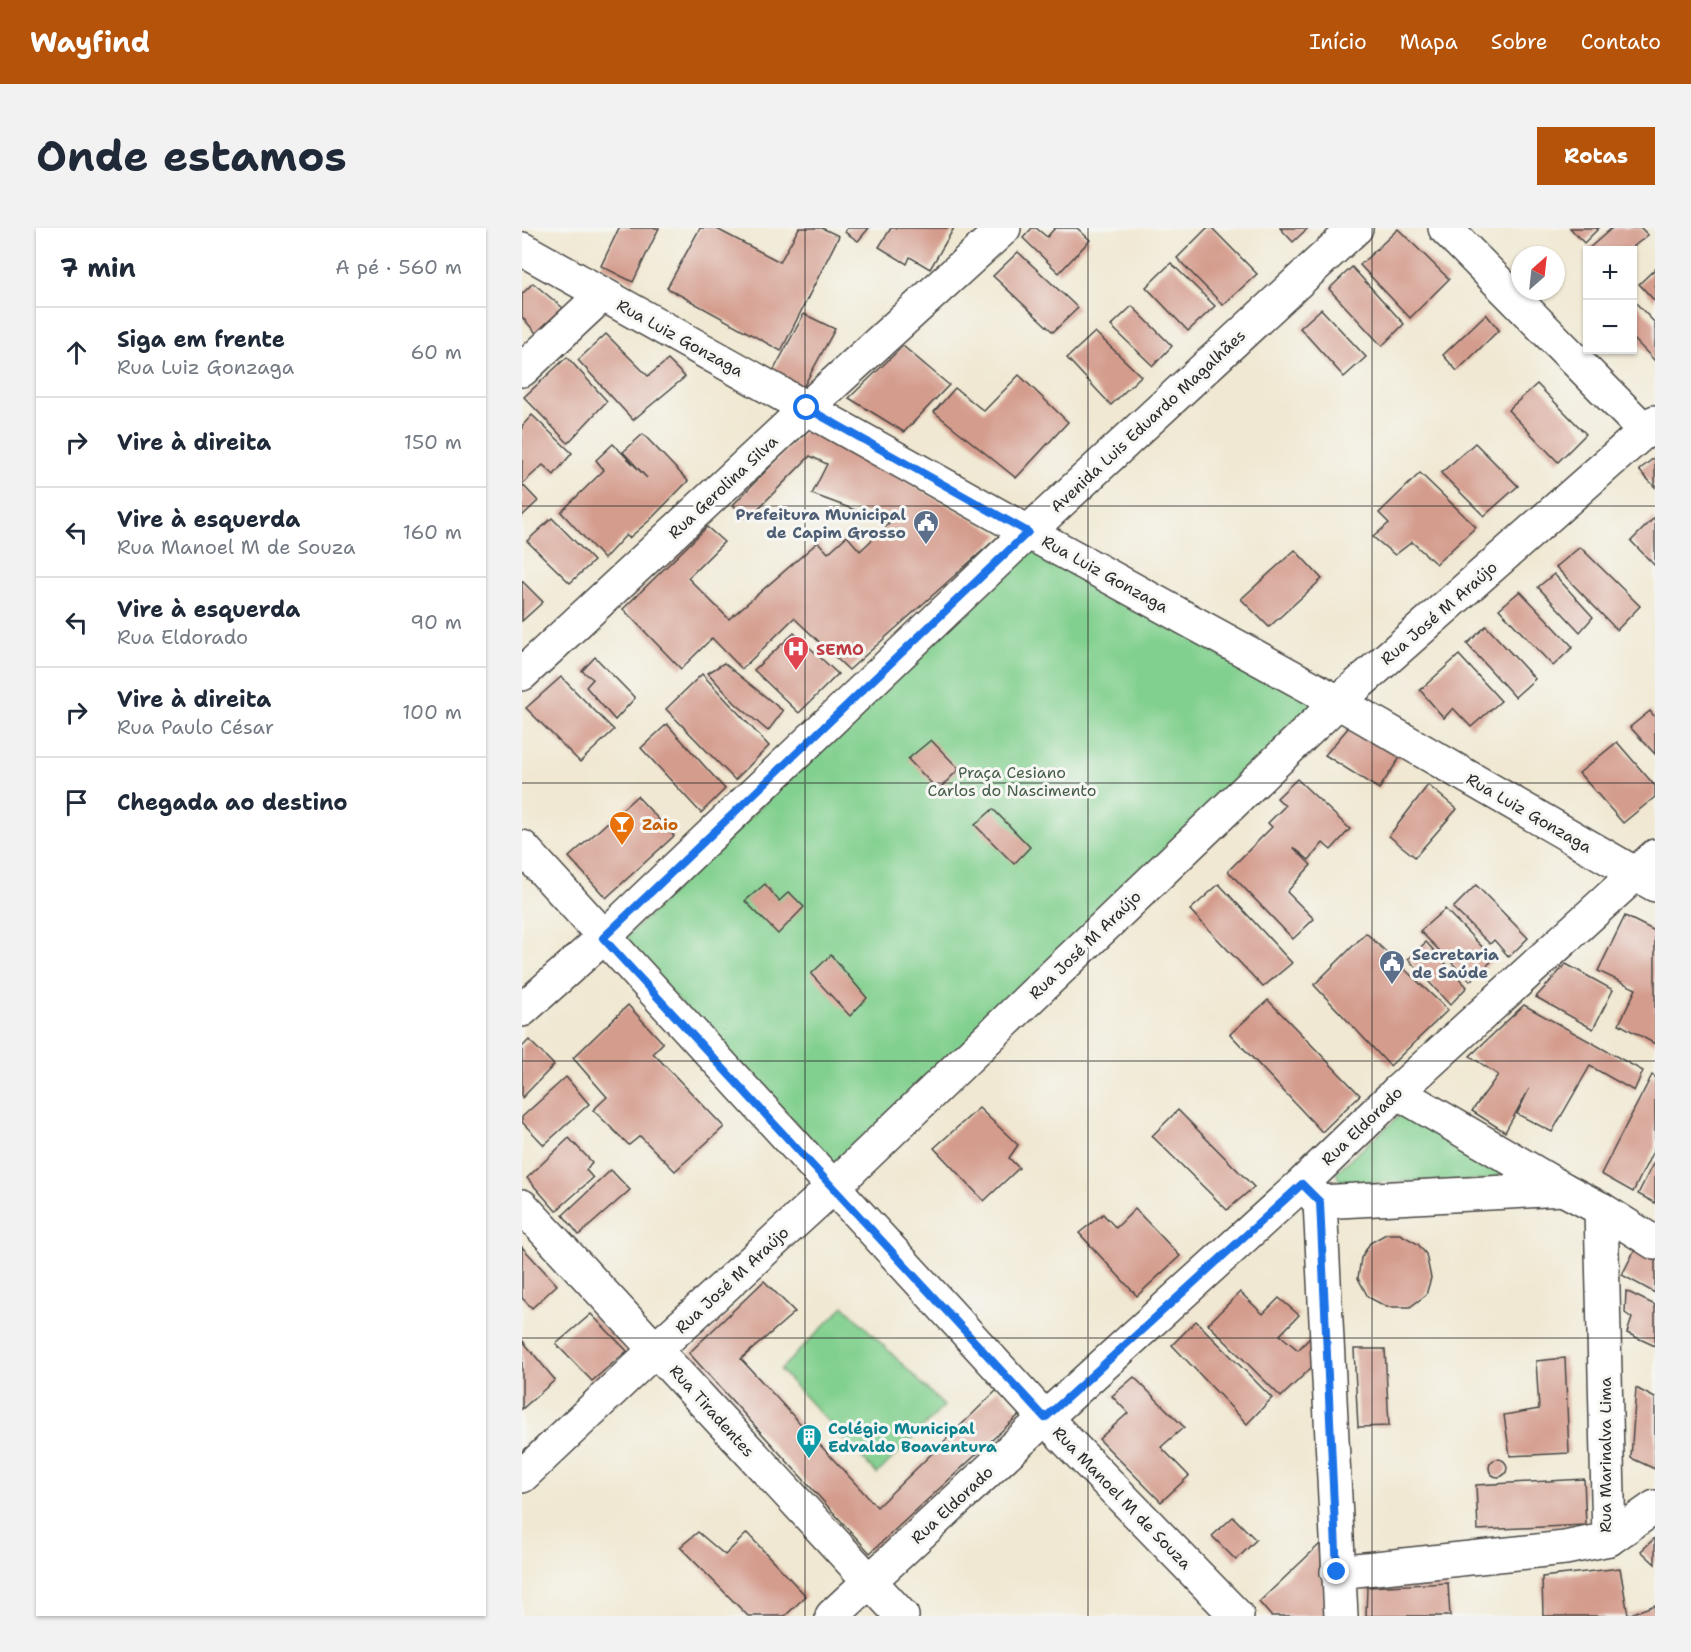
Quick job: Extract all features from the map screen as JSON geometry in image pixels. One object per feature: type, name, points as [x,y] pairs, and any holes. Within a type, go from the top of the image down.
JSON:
[{"type":"street","name":"Rua Gerolina Silva","points":[[522,674],[1004,228]]},
{"type":"street","name":"Avenida Luis Eduardo Magalhães","points":[[522,1010],[603,938],[1028,532],[1356,228]]},
{"type":"street","points":[[1446,228],[1650,427]]},
{"type":"street","name":"Rua Luiz Gonzaga","points":[[522,249],[1028,532],[1649,872]]},
{"type":"street","points":[[522,370],[602,295]]},
{"type":"street","name":"Rua José M Araújo","points":[[522,1476],[656,1349],[832,1188],[1338,702],[1650,427]]},
{"type":"street","name":"Rua Manoel M de Souza","points":[[522,847],[1045,1418],[1237,1616]]},
{"type":"street","name":"Rua Eldorado","points":[[832,1616],[1045,1418],[1311,1193],[1397,1092],[1649,872]]},
{"type":"street","points":[[1397,1092],[1601,1209],[1655,1243]]},
{"type":"street","points":[[1341,1616],[1311,1193],[1563,1189]]},
{"type":"street","name":"Rua Tiradentes","points":[[522,1206],[902,1616]]},
{"type":"street","name":"Rua Marinalva Lima","points":[[1337,1572],[1565,1548],[1609,1539],[1601,1209]]},
{"type":"street","points":[[1609,1539],[1655,1507]]},
{"type":"green space","name":"Praça Cesiano Carlos do Nascimento","points":[[1031,544],[1318,705],[838,1168],[622,941]]},
{"type":"green space","points":[[1404,1112],[1503,1171],[1496,1180],[1340,1183],[1336,1172]]},
{"type":"green space","points":[[844,1306],[944,1406],[877,1474],[780,1370]]},
{"type":"building","points":[[619,228],[659,228],[633,282],[601,266]]},
{"type":"building","points":[[700,228],[715,228],[780,262],[799,228],[822,228],[839,236],[781,351],[667,288]]},
{"type":"building","points":[[847,228],[869,228],[858,241],[845,232]]},
{"type":"building","points":[[891,228],[954,228],[930,269],[910,257],[907,264],[879,247]]},
{"type":"building","points":[[1032,228],[1036,228],[1047,237],[1055,228],[1077,228],[1090,240],[1059,273],[1023,238]]},
{"type":"building","points":[[1207,228],[1212,228],[1257,274],[1223,305],[1177,258]]},
{"type":"building","points":[[1280,228],[1308,228],[1293,242]]},
{"type":"building","points":[[1570,228],[1599,228],[1584,243]]},
{"type":"building","points":[[1612,228],[1641,228],[1648,235],[1634,246],[1592,246]]},
{"type":"building","points":[[1398,229],[1449,279],[1410,318],[1360,265]]},
{"type":"building","points":[[1018,252],[1078,308],[1053,332],[993,276]]},
{"type":"building","points":[[1171,263],[1215,306],[1188,331],[1146,287]]},
{"type":"building","points":[[1352,267],[1404,324],[1382,346],[1329,289]]},
{"type":"building","points":[[1655,269],[1655,301],[1639,284]]},
{"type":"building","points":[[533,283],[563,308],[536,333],[522,317],[522,294]]},
{"type":"building","points":[[1637,304],[1655,323],[1655,361],[1637,342]]},
{"type":"building","points":[[1132,306],[1172,346],[1153,366],[1111,326]]},
{"type":"building","points":[[1321,309],[1366,357],[1344,377],[1300,328]]},
{"type":"building","points":[[804,314],[835,329],[801,391],[771,375]]},
{"type":"building","points":[[1486,314],[1499,330],[1457,371],[1443,355]]},
{"type":"building","points":[[1095,332],[1141,376],[1111,405],[1067,358]]},
{"type":"building","points":[[606,334],[648,376],[668,360],[685,377],[633,420],[578,360]]},
{"type":"building","points":[[903,346],[949,385],[904,432],[849,398]]},
{"type":"building","points":[[567,357],[607,401],[568,443],[524,397]]},
{"type":"building","points":[[1019,375],[1068,422],[1016,478],[934,412],[955,388],[984,411]]},
{"type":"building","points":[[1537,384],[1586,434],[1558,462],[1508,410]]},
{"type":"building","points":[[532,415],[572,453],[554,475],[543,465],[522,484],[522,426]]},
{"type":"building","name":"Prefeitura Municipal de Capim Grosso","points":[[809,426],[1000,535],[849,670],[794,618],[742,669],[712,638],[681,669],[623,609],[707,527],[724,542],[688,578],[729,619],[818,542],[828,553],[847,536],[860,551],[890,523],[812,494],[827,464],[810,456],[748,519],[733,505]]},
{"type":"building","points":[[643,434],[688,481],[650,520],[629,538],[626,535],[604,559],[561,512],[604,470],[596,460],[613,444],[647,478],[623,452]]},
{"type":"building","points":[[1475,443],[1518,486],[1484,516],[1441,473]]},
{"type":"building","points":[[1655,457],[1655,487],[1639,470]]},
{"type":"building","points":[[1420,473],[1476,527],[1436,564],[1412,542],[1395,555],[1373,537],[1389,523],[1379,513]]},
{"type":"building","points":[[522,484],[538,501],[522,516]]},
{"type":"building","points":[[1655,517],[1655,566],[1631,541]]},
{"type":"building","points":[[552,518],[594,561],[570,583],[527,541]]},
{"type":"building","points":[[1580,547],[1640,606],[1617,630],[1556,567]]},
{"type":"building","points":[[1295,550],[1322,579],[1269,627],[1241,599]]},
{"type":"building","points":[[1554,574],[1593,617],[1580,632],[1538,587]]},
{"type":"building","points":[[522,581],[543,602],[522,621]]},
{"type":"building","points":[[1520,591],[1573,647],[1553,666],[1499,609]]},
{"type":"building","points":[[1486,626],[1535,679],[1515,697],[1467,644]]},
{"type":"building","name":"SEMO","points":[[794,633],[838,674],[799,713],[754,670]]},
{"type":"building","points":[[1459,655],[1501,701],[1471,727],[1453,708],[1444,718],[1420,690]]},
{"type":"building","points":[[595,657],[635,698],[615,720],[586,687],[593,679],[582,671]]},
{"type":"building","points":[[724,663],[783,711],[768,731],[735,703],[708,673]]},
{"type":"building","points":[[702,674],[769,746],[735,780],[666,709]]},
{"type":"building","points":[[561,677],[614,730],[580,762],[526,708]]},
{"type":"building","points":[[1650,711],[1655,717],[1655,754],[1630,727]]},
{"type":"building","points":[[667,724],[725,789],[701,813],[641,748]]},
{"type":"building","points":[[1349,727],[1401,756],[1379,789],[1325,755]]},
{"type":"building","points":[[931,740],[959,769],[938,790],[908,759]]},
{"type":"building","points":[[1617,742],[1655,786],[1655,797],[1623,823],[1579,773]]},
{"type":"building","points":[[1297,779],[1350,829],[1331,850],[1323,843],[1309,860],[1293,847],[1311,865],[1287,892],[1314,919],[1293,939],[1228,871],[1272,827],[1268,823],[1285,806],[1277,798]]},
{"type":"building","points":[[1428,785],[1457,809],[1415,857],[1389,836]]},
{"type":"building","name":"Zaio","points":[[637,796],[674,836],[606,898],[569,857]]},
{"type":"building","points":[[993,809],[1030,847],[1014,864],[975,825]]},
{"type":"building","points":[[765,884],[779,901],[789,892],[804,907],[778,934],[745,901]]},
{"type":"building","points":[[1219,884],[1292,963],[1263,987],[1190,910]]},
{"type":"building","points":[[1476,885],[1528,938],[1509,957],[1494,940],[1490,944],[1453,908]]},
{"type":"building","points":[[1445,909],[1494,959],[1470,981],[1420,931]]},
{"type":"building","points":[[1625,916],[1655,931],[1655,1044],[1619,1024],[1636,989],[1598,971]]},
{"type":"building","points":[[1366,933],[1448,1010],[1390,1066],[1314,985]]},
{"type":"building","points":[[1426,942],[1467,987],[1450,1005],[1408,959]]},
{"type":"building","points":[[831,955],[867,998],[850,1016],[811,974]]},
{"type":"building","points":[[1566,964],[1613,990],[1593,1029],[1536,997]]},
{"type":"building","points":[[1268,1000],[1360,1095],[1322,1132],[1230,1034]]},
{"type":"building","points":[[628,1005],[663,1043],[653,1053],[724,1127],[675,1171],[640,1136],[629,1145],[593,1110],[607,1097],[573,1058]]},
{"type":"building","points":[[1524,1005],[1643,1071],[1634,1091],[1590,1066],[1552,1132],[1517,1114],[1529,1089],[1505,1132],[1472,1111],[1498,1075],[1470,1056]]},
{"type":"building","points":[[529,1040],[554,1065],[522,1098],[522,1047]]},
{"type":"building","points":[[1652,1075],[1655,1077],[1655,1147],[1633,1192],[1601,1174]]},
{"type":"building","points":[[566,1077],[589,1104],[544,1145],[522,1122],[522,1117]]},
{"type":"building","points":[[979,1108],[1018,1145],[1009,1158],[1019,1168],[984,1201],[934,1148]]},
{"type":"building","points":[[1178,1110],[1254,1187],[1227,1210],[1152,1136]]},
{"type":"building","points":[[569,1138],[592,1162],[586,1170],[593,1178],[556,1211],[527,1178]]},
{"type":"building","points":[[1655,1160],[1655,1203],[1638,1194]]},
{"type":"building","points":[[611,1170],[630,1190],[579,1235],[563,1215]]},
{"type":"building","points":[[1135,1209],[1180,1256],[1137,1296],[1079,1233],[1103,1214],[1116,1228]]},
{"type":"building","points":[[1386,1234],[1400,1234],[1418,1244],[1426,1254],[1431,1278],[1426,1295],[1410,1307],[1387,1307],[1368,1297],[1358,1278],[1361,1258],[1370,1243]]},
{"type":"building","points":[[522,1247],[557,1285],[532,1308],[522,1298]]},
{"type":"building","points":[[1636,1247],[1655,1257],[1655,1293],[1622,1275]]},
{"type":"building","name":"Colégio Municipal Edvaldo Boaventura","points":[[764,1281],[795,1312],[741,1359],[877,1507],[998,1389],[1021,1413],[870,1553],[689,1353]]},
{"type":"building","points":[[1626,1291],[1655,1305],[1655,1346],[1627,1333],[1632,1318],[1625,1313]]},
{"type":"building","points":[[1240,1292],[1263,1314],[1279,1298],[1299,1315],[1280,1335],[1298,1350],[1310,1338],[1313,1366],[1281,1397],[1208,1324]]},
{"type":"building","points":[[591,1314],[627,1351],[592,1381],[556,1344]]},
{"type":"building","points":[[1196,1321],[1272,1398],[1247,1424],[1172,1345]]},
{"type":"building","points":[[522,1340],[555,1380],[522,1409]]},
{"type":"building","points":[[1354,1349],[1385,1349],[1389,1426],[1358,1427]]},
{"type":"building","points":[[1565,1358],[1569,1453],[1510,1456],[1504,1415],[1539,1409],[1536,1361]]},
{"type":"building","points":[[1134,1377],[1184,1427],[1161,1447],[1189,1476],[1161,1502],[1099,1439],[1128,1413],[1112,1396]]},
{"type":"building","points":[[1636,1388],[1655,1398],[1655,1469],[1631,1458]]},
{"type":"building","points":[[1494,1459],[1502,1459],[1507,1464],[1505,1475],[1494,1477],[1489,1472],[1489,1464]]},
{"type":"building","points":[[1584,1479],[1586,1525],[1478,1530],[1476,1485]]},
{"type":"building","points":[[1233,1517],[1256,1540],[1236,1560],[1212,1536]]},
{"type":"building","points":[[698,1532],[725,1555],[747,1533],[806,1596],[785,1616],[748,1616],[680,1547]]},
{"type":"building","points":[[1655,1538],[1655,1564],[1641,1551]]},
{"type":"building","points":[[1320,1544],[1326,1616],[1271,1616],[1259,1602]]},
{"type":"building","points":[[1620,1568],[1628,1615],[1655,1605],[1655,1616],[1543,1616],[1542,1577]]},
{"type":"building","points":[[1448,1583],[1450,1616],[1366,1616],[1367,1587]]},
{"type":"place","name":"Prefeitura Municipal de Capim Grosso","points":[[926,546]]},
{"type":"place","name":"SEMO","points":[[796,672]]},
{"type":"place","name":"Zaio","points":[[622,847]]},
{"type":"place","name":"Secretaria de Saúde","points":[[1392,986]]},
{"type":"place","name":"Colégio Municipal Edvaldo Boaventura","points":[[809,1460]]},
{"type":"route","points":[[807,408],[1028,532],[603,938],[1045,1418],[1302,1184],[1320,1202],[1337,1572]]}]
